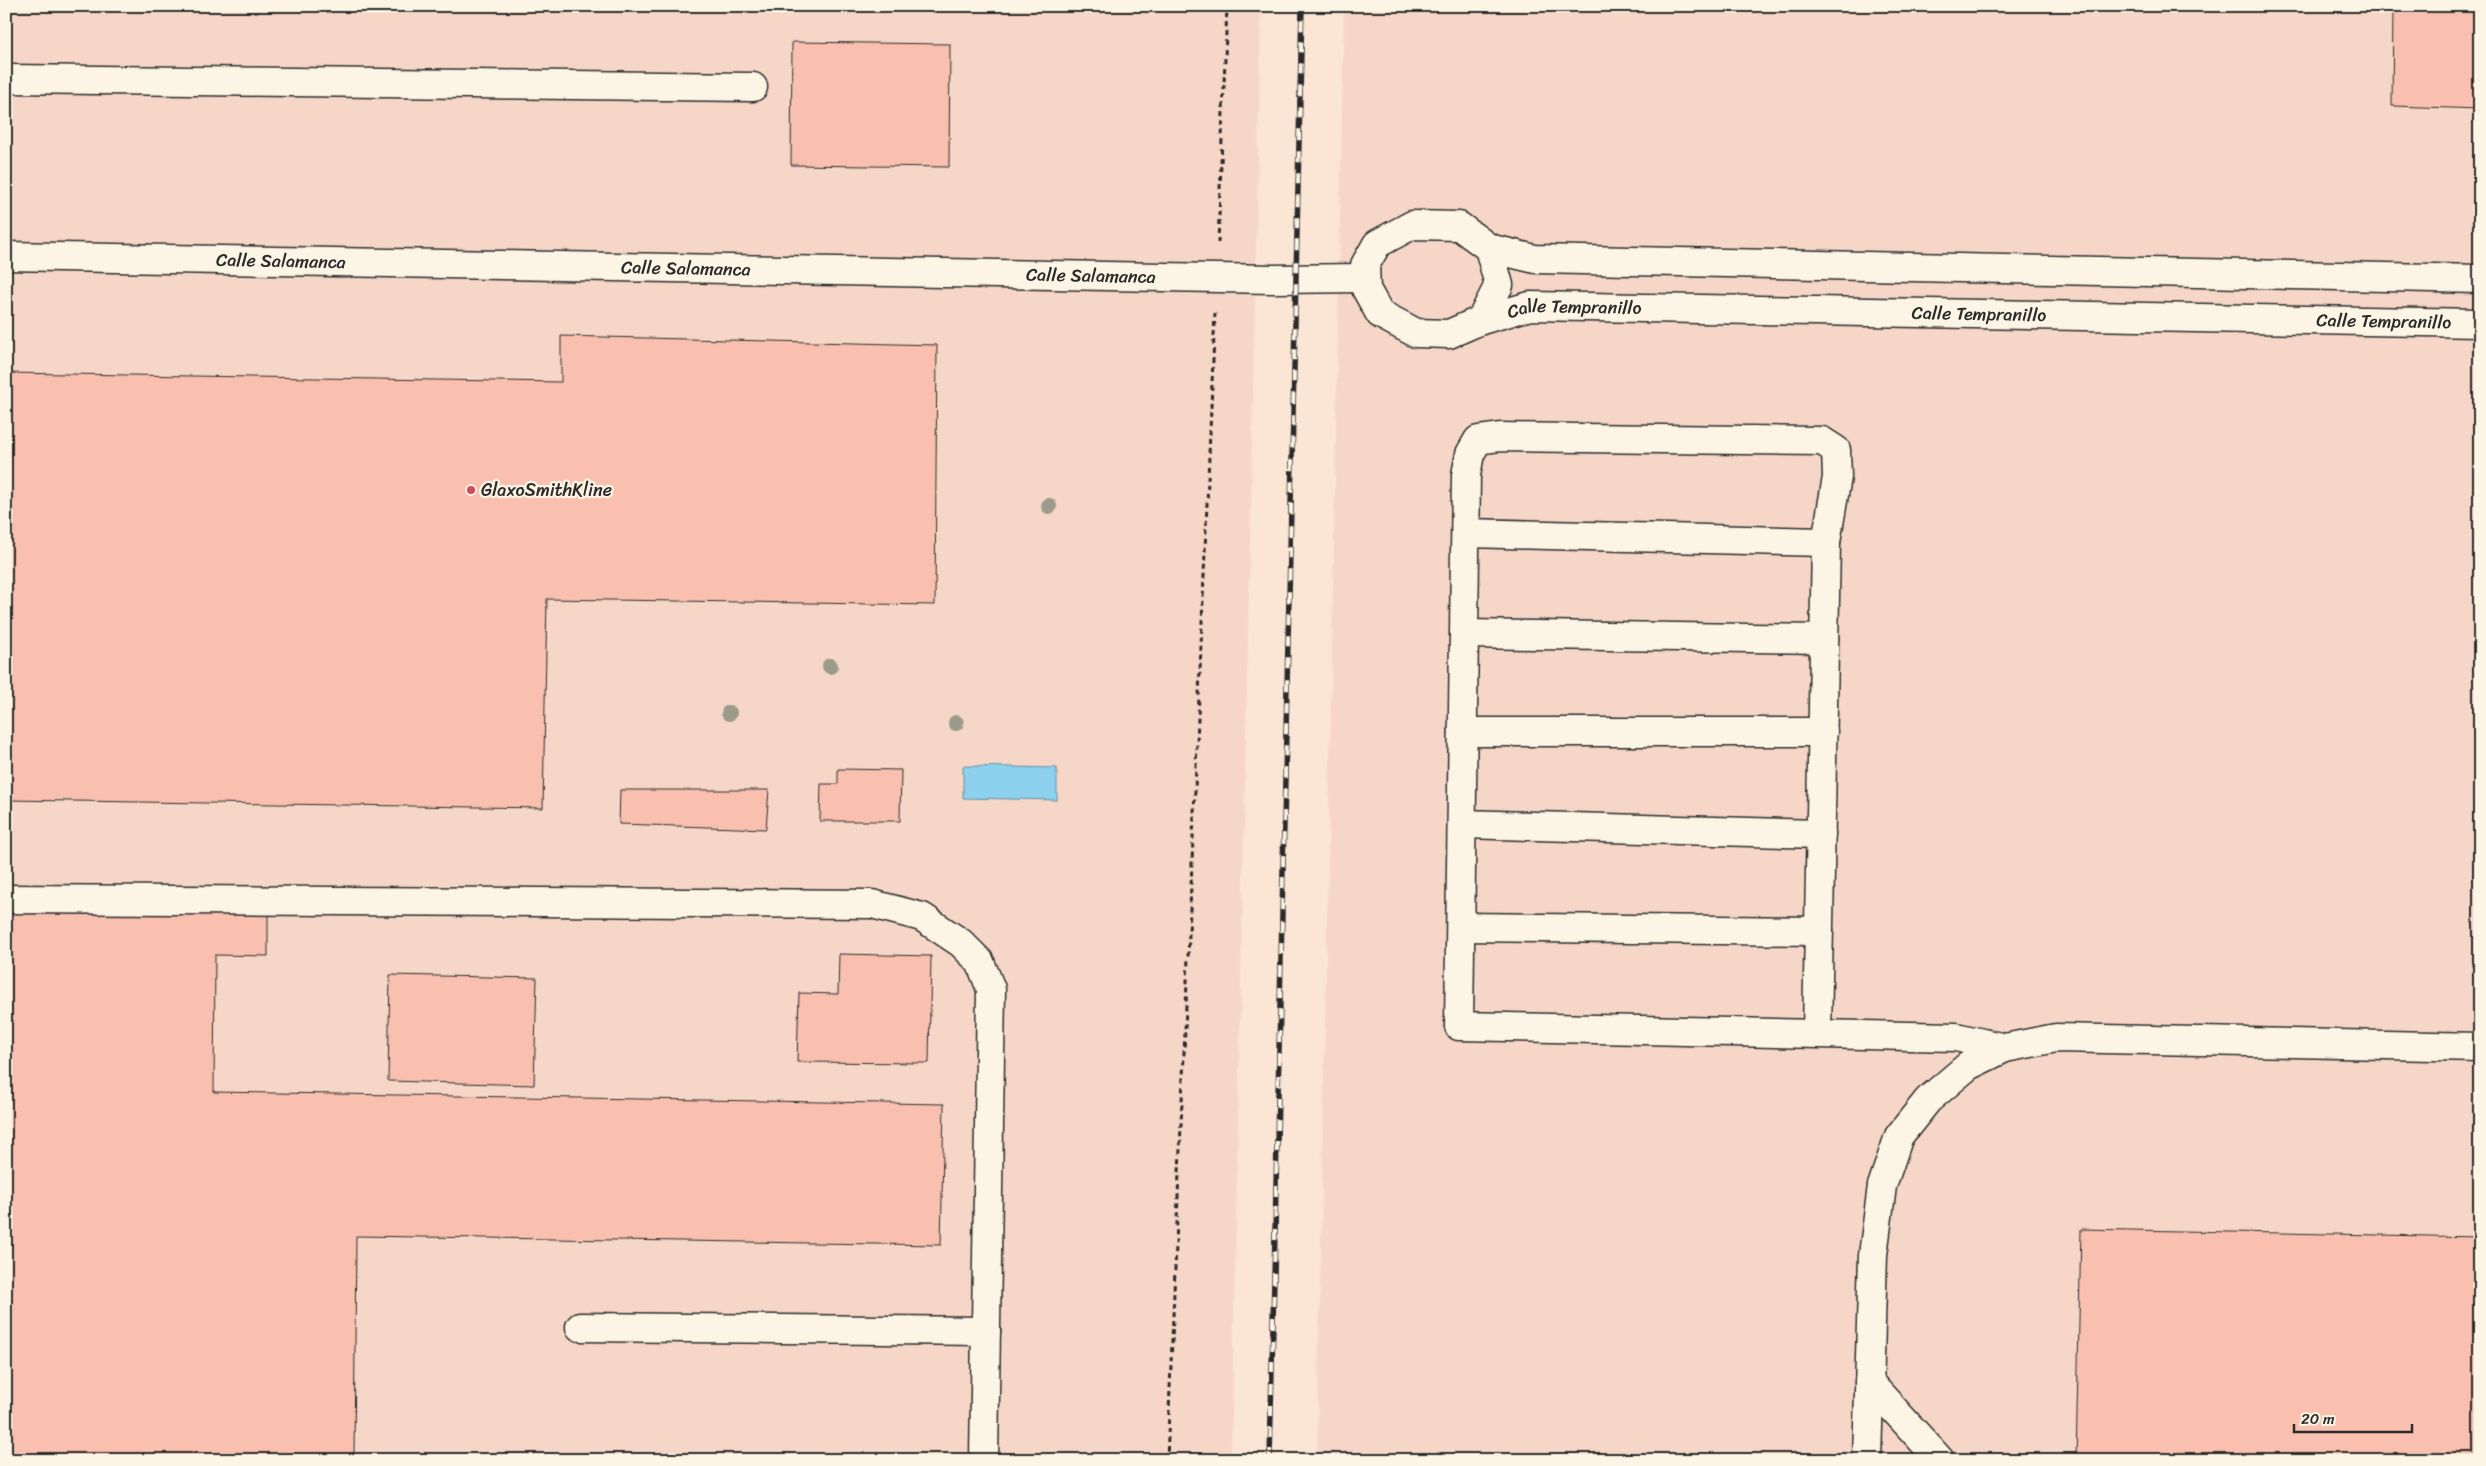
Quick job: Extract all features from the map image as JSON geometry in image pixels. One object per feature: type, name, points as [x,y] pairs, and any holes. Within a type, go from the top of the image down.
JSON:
[{"type":"street","points":[[6,79],[753,87]]},
{"type":"street","points":[[1489,248],[1499,285],[1481,320],[1449,334],[1416,333],[1380,314],[1366,289],[1365,265],[1377,244],[1412,225],[1458,226],[1489,248],[1535,259],[2480,279]]},
{"type":"street","name":"Calle Salamanca","points":[[6,256],[1216,278],[1365,278]]},
{"type":"street","name":"Calle Tempranillo","points":[[1481,320],[1530,306],[2480,323]]},
{"type":"street","points":[[1818,1034],[1826,542],[1837,477],[1836,450],[1822,441],[1500,437],[1478,440],[1470,454],[1466,475],[1467,534],[1459,1026],[1818,1034],[1956,1037],[2005,1048]]},
{"type":"street","points":[[1467,534],[1826,542]]},
{"type":"street","points":[[1465,634],[1824,639]]},
{"type":"street","points":[[1463,732],[1823,732]]},
{"type":"street","points":[[1462,824],[1821,834]]},
{"type":"street","points":[[6,899],[872,904],[922,917],[961,943],[980,962],[991,989],[984,1460]]},
{"type":"street","points":[[1461,927],[1819,930]]},
{"type":"street","points":[[1868,1460],[1874,1245],[1882,1186],[1899,1136],[1934,1094],[1968,1066],[2005,1048],[2056,1038],[2480,1047]]},
{"type":"street","points":[[580,1327],[986,1331]]},
{"type":"street","points":[[1869,1382],[1940,1460]]},
{"type":"path","points":[[1167,1460],[1227,6]]},
{"type":"shaded area","points":[[6,6],[1261,6],[1231,1460],[6,1460]]},
{"type":"shaded area","points":[[1344,6],[2480,6],[2480,1460],[1317,1460]]},
{"type":"water","points":[[963,766],[1057,768],[1057,800],[963,798]]},
{"type":"building","points":[[2393,6],[2480,6],[2480,109],[2392,106]]},
{"type":"building","points":[[792,42],[950,44],[949,167],[791,165]]},
{"type":"building","name":"GlaxoSmithKline","points":[[561,336],[937,345],[935,605],[547,599],[543,808],[6,800],[6,373],[561,382]]},
{"type":"building","points":[[838,769],[901,770],[900,821],[820,821],[821,784],[838,784]]},
{"type":"building","points":[[620,790],[769,790],[766,829],[619,824]]},
{"type":"building","points":[[6,910],[268,915],[268,956],[215,955],[214,1092],[944,1104],[941,1245],[356,1236],[354,1460],[6,1460]]},
{"type":"building","points":[[839,954],[931,956],[929,1063],[797,1062],[799,993],[838,994]]},
{"type":"building","points":[[390,975],[537,978],[534,1085],[388,1081]]},
{"type":"building","points":[[2081,1229],[2480,1237],[2480,1460],[2076,1460]]},
{"type":"railway","points":[[1270,1460],[1302,6]]},
{"type":"place","name":"GlaxoSmithKline","points":[[471,490]]}]
